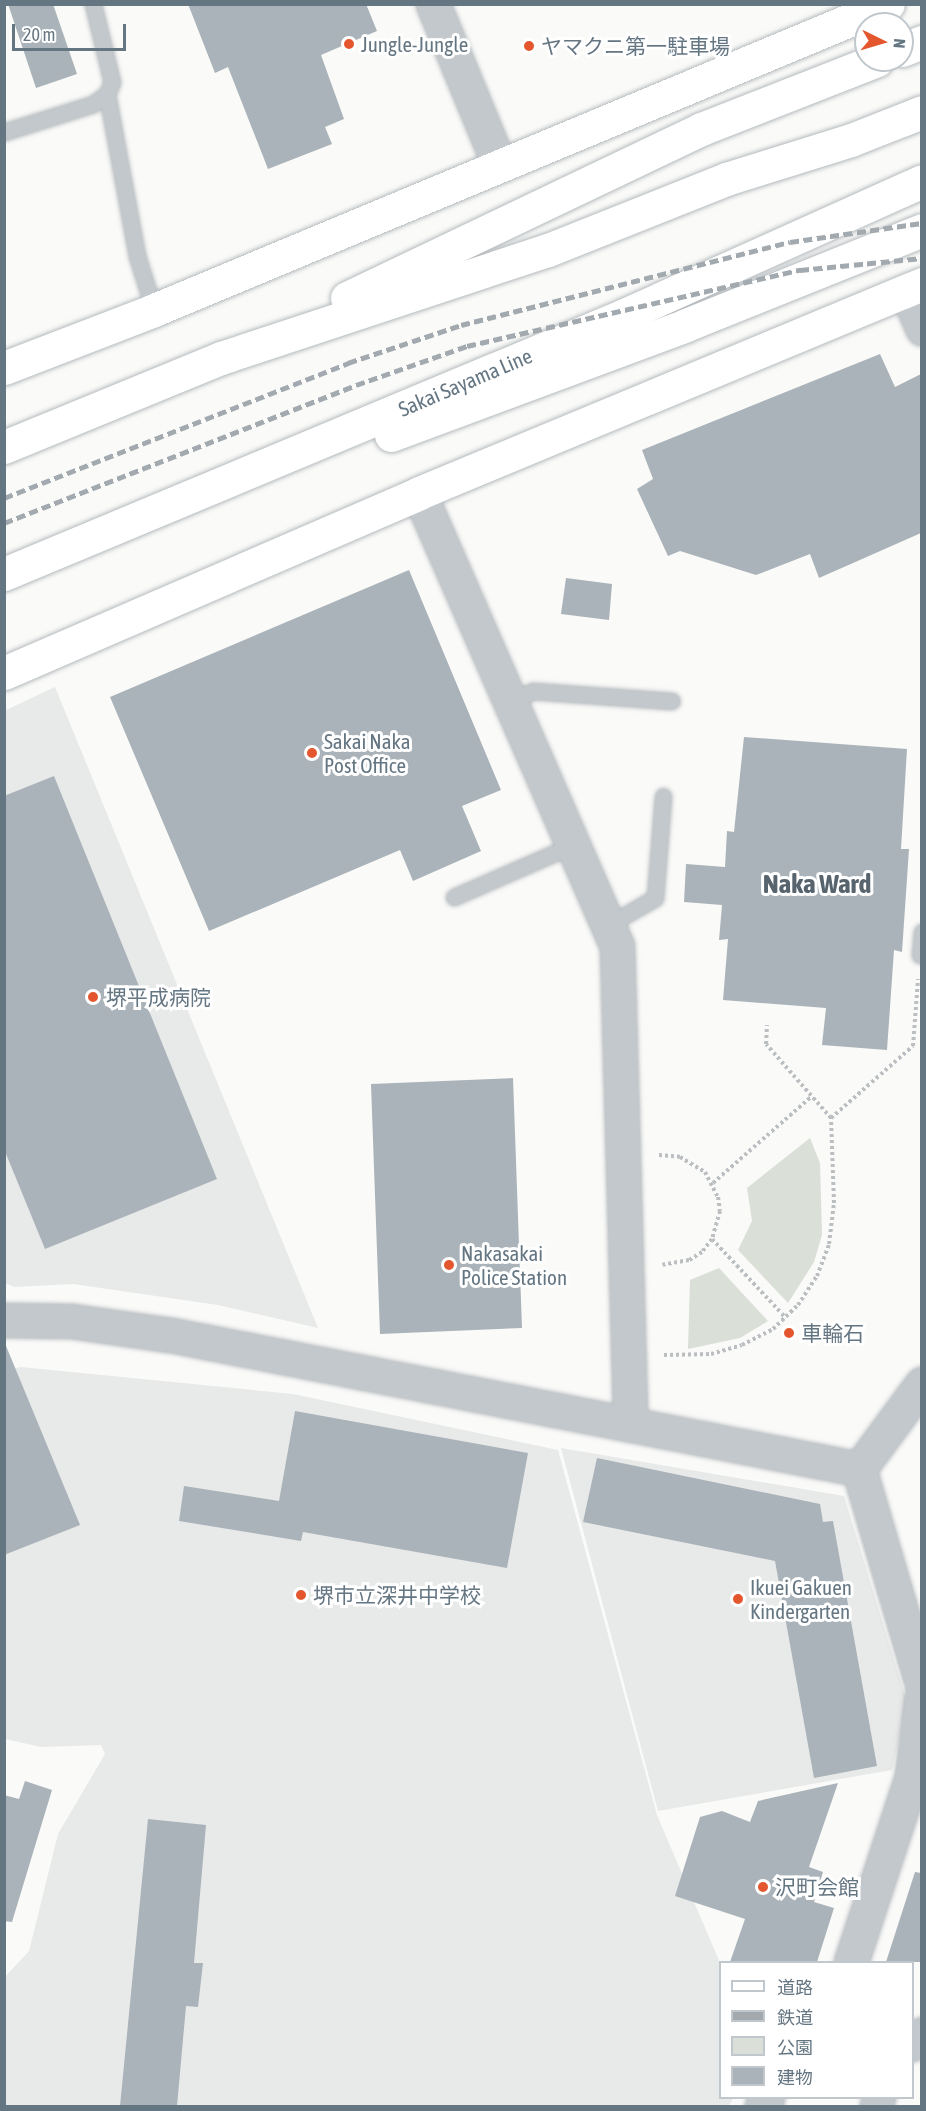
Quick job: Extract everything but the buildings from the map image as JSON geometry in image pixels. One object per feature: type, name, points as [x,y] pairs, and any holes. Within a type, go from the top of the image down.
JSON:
[{"type":"main road","points":[[4,368],[154,310],[499,164],[888,4]]},
{"type":"main road","points":[[4,447],[221,358],[701,129],[854,69]]},
{"type":"main road","points":[[221,358],[548,250],[726,179],[851,141],[921,112]]},
{"type":"main road","name":"Sakai Sayama Line","points":[[4,574],[622,316],[921,181]]},
{"type":"main road","points":[[114,529],[429,422],[686,325],[921,230]]},
{"type":"main road","points":[[4,673],[419,493],[913,287]]},
{"type":"street","points":[[433,4],[499,164]]},
{"type":"street","points":[[913,287],[921,330]]},
{"type":"street","points":[[419,493],[512,700],[617,946],[630,1422]]},
{"type":"street","points":[[4,1320],[70,1321],[171,1335],[630,1422],[859,1469]]},
{"type":"street","points":[[859,1469],[921,1384]]},
{"type":"street","points":[[859,1469],[921,1683]]},
{"type":"street","points":[[851,1961],[912,1776],[921,1696]]},
{"type":"lane","points":[[4,132],[93,104],[107,94],[112,82],[93,4]]},
{"type":"lane","points":[[107,94],[137,256],[154,310]]},
{"type":"lane","points":[[512,700],[533,691],[672,701]]},
{"type":"lane","points":[[608,925],[655,898],[663,796]]},
{"type":"lane","points":[[454,897],[573,845]]},
{"type":"lane","points":[[920,955],[921,932]]},
{"type":"path","points":[[831,1118],[913,1046],[920,955]]},
{"type":"path","points":[[662,1355],[711,1354],[742,1345],[786,1318],[818,1276],[829,1244],[834,1203],[831,1118],[766,1044],[767,1025]]},
{"type":"path","points":[[713,1183],[811,1097]]},
{"type":"path","points":[[652,1156],[667,1155],[693,1163],[713,1183],[720,1211],[711,1239],[689,1260],[658,1265]]},
{"type":"path","points":[[711,1239],[786,1318]]},
{"type":"shaded area","name":"堺平成病院","points":[[55,687],[318,1328],[218,1305],[73,1284],[14,1287],[5,1283],[4,711]]},
{"type":"shaded area","name":"堺市立深井中学校","points":[[21,1367],[293,1394],[558,1450],[657,1815],[719,1961],[719,2099],[732,2099],[729,2106],[5,2106],[4,1978],[29,1951],[58,1834],[105,1754],[101,1745],[41,1747],[5,1739],[5,1370]]},
{"type":"shaded area","name":"Ikuei Gakuen Kindergarten","points":[[561,1448],[844,1496],[907,1702],[892,1770],[658,1811]]},
{"type":"green space","points":[[810,1138],[820,1163],[822,1235],[814,1262],[788,1303],[738,1250],[752,1221],[747,1188]]},
{"type":"green space","points":[[719,1268],[768,1321],[740,1338],[688,1349],[690,1280]]},
{"type":"railway","points":[[4,498],[348,363],[461,325],[790,242],[922,223]]},
{"type":"railway","points":[[4,523],[356,385],[467,346],[800,270],[922,258]]},
{"type":"place","name":"Jungle-Jungle","points":[[349,44]]},
{"type":"place","name":"ヤマクニ第一駐車場","points":[[529,46]]},
{"type":"place","name":"Sakai Naka Post Office","points":[[312,753]]},
{"type":"place","name":"堺平成病院","points":[[93,997]]},
{"type":"place","name":"Nakasakai Police Station","points":[[449,1265]]},
{"type":"place","name":"車輪石","points":[[789,1333]]},
{"type":"place","name":"堺市立深井中学校","points":[[301,1595]]},
{"type":"place","name":"Ikuei Gakuen Kindergarten","points":[[738,1599]]},
{"type":"place","name":"沢町会館","points":[[763,1887]]},
{"type":"district","name":"Naka Ward","points":[[817,884]]}]
